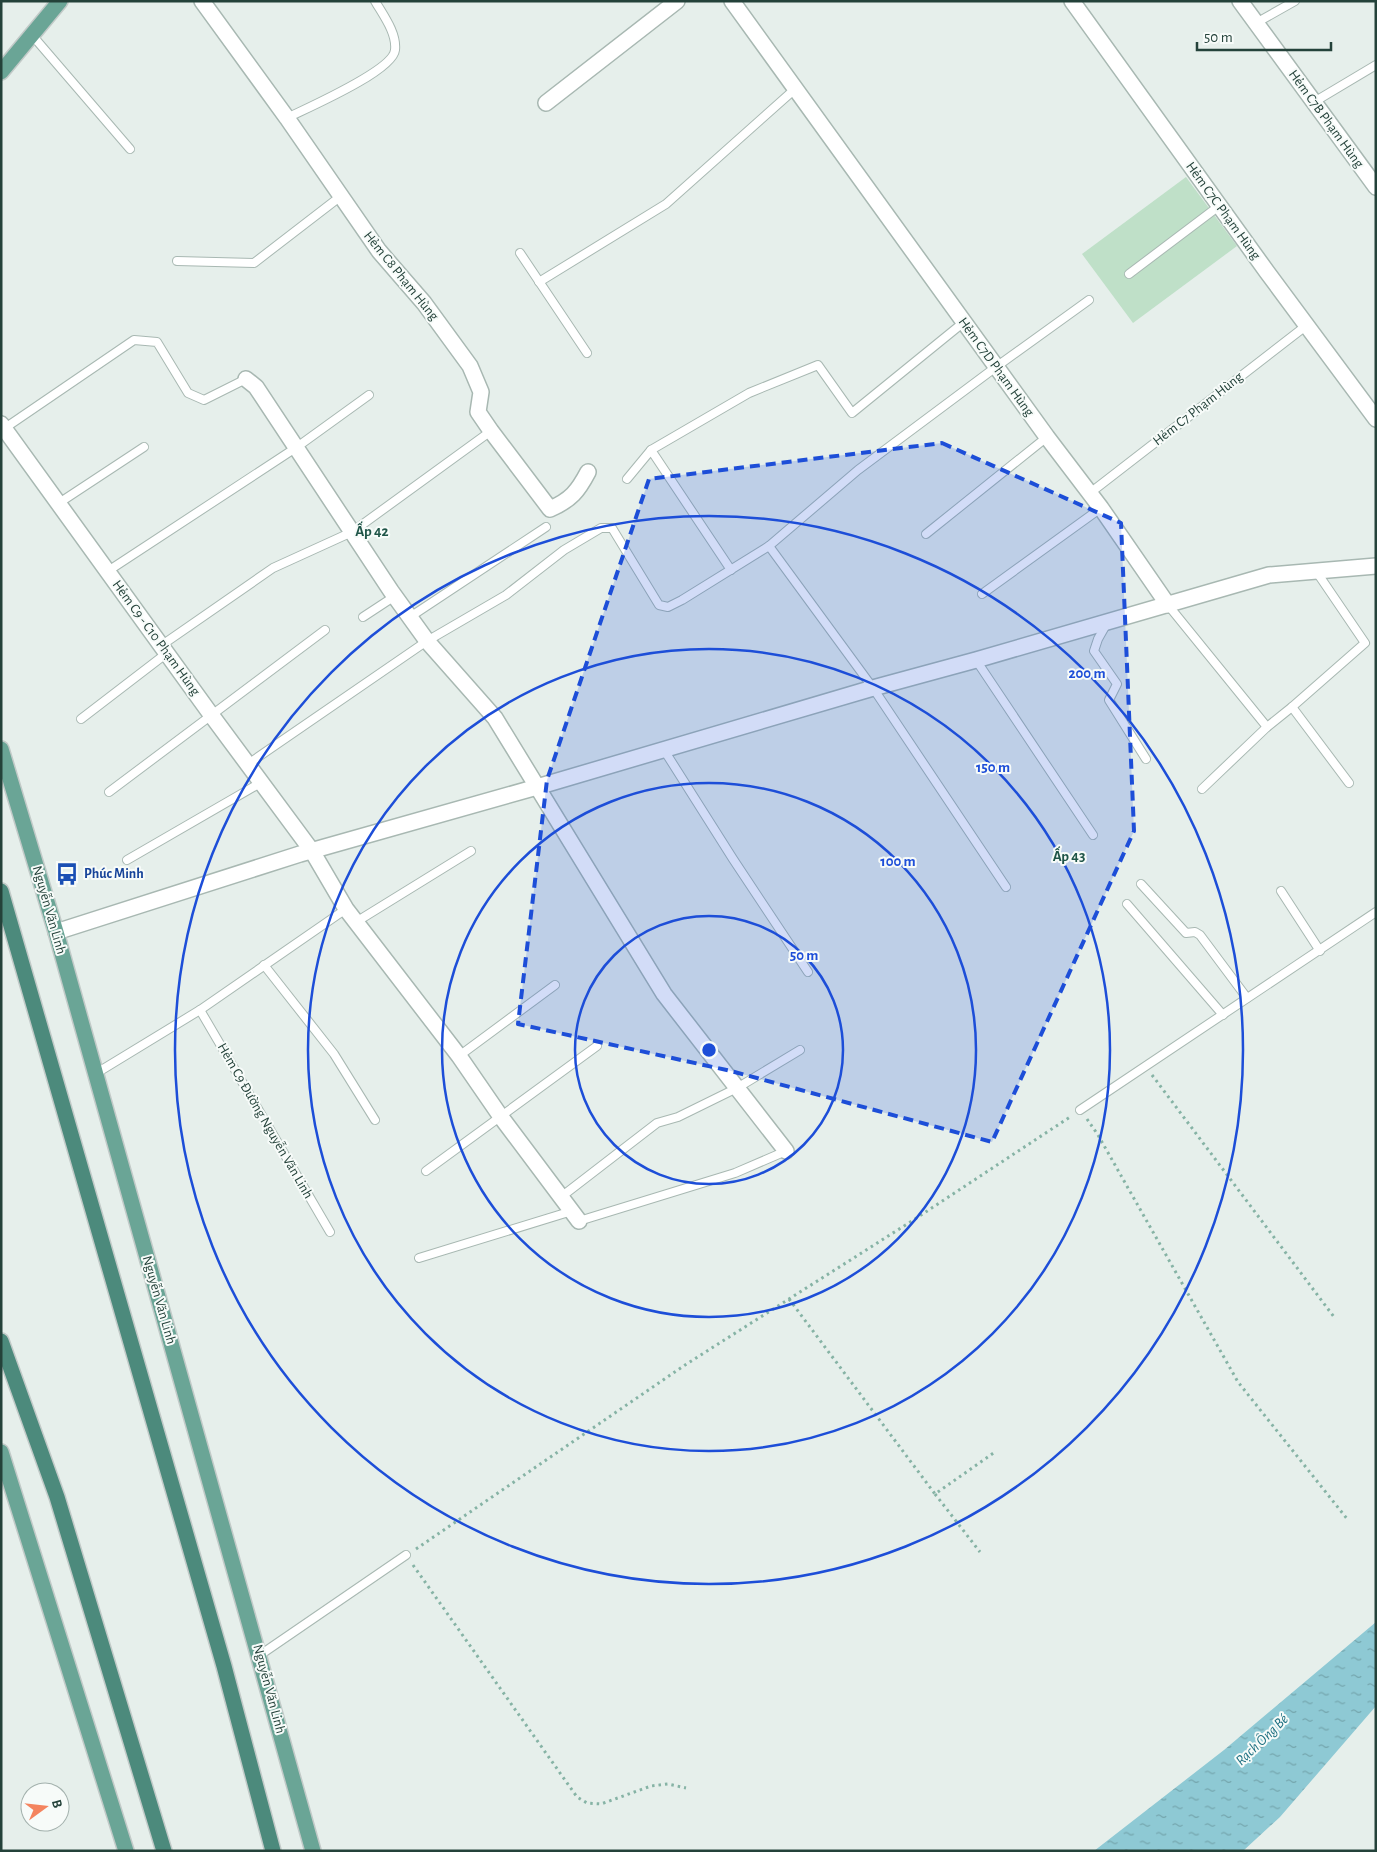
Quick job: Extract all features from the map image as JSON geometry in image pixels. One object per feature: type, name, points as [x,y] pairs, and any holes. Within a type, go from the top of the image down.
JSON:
[{"type":"highway","points":[[1,891],[224,1666],[273,1851]]},
{"type":"highway","points":[[1,1341],[57,1497],[164,1851]]},
{"type":"main road","points":[[1,72],[60,1]]},
{"type":"main road","name":"Nguyễn Văn Linh","points":[[1,749],[56,932],[260,1655],[313,1851]]},
{"type":"main road","points":[[1,1452],[126,1851]]},
{"type":"street","name":"Hẻm C8 Phạm Hùng","points":[[202,1],[287,118],[379,251],[424,303],[470,366],[481,392],[478,412],[490,432],[550,509],[570,498],[579,489],[588,472]]},
{"type":"street","points":[[546,103],[677,1]]},
{"type":"street","name":"Hẻm C7D Phạm Hùng","points":[[732,1],[996,367],[1101,508],[1168,605]]},
{"type":"street","name":"Hẻm C7B Phạm Hùng","points":[[1240,1],[1376,187]]},
{"type":"street","name":"Hẻm C7C Phạm Hùng","points":[[1078,3],[1219,206],[1376,419]]},
{"type":"street","points":[[246,379],[256,386],[410,618],[427,641],[495,718],[664,994],[786,1151]]},
{"type":"street","name":"Hẻm C9 - C10 Phạm Hùng","points":[[3,426],[312,852],[346,909],[459,1056],[575,1216]]},
{"type":"street","points":[[56,932],[312,852],[873,688],[1107,623],[1269,575],[1376,566]]},
{"type":"lane","points":[[287,118],[375,73],[394,56],[395,50],[388,22],[375,1]]},
{"type":"lane","points":[[1256,23],[1295,1]]},
{"type":"lane","points":[[32,36],[130,149]]},
{"type":"lane","points":[[1314,102],[1376,65]]},
{"type":"lane","points":[[539,282],[666,204],[796,89]]},
{"type":"lane","points":[[177,261],[254,263],[341,196]]},
{"type":"lane","points":[[1129,274],[1219,206]]},
{"type":"lane","points":[[520,253],[587,353]]},
{"type":"lane","points":[[248,764],[427,641],[506,595],[564,550],[601,528],[612,528],[659,605],[664,608],[682,600],[769,546],[858,470],[1089,300]]},
{"type":"lane","points":[[627,479],[651,450],[749,393],[818,365],[852,413],[964,322]]},
{"type":"lane","name":"Hẻm C7 Phạm Hùng","points":[[1090,493],[1307,325]]},
{"type":"lane","points":[[3,426],[134,340],[157,342],[188,393],[204,400],[246,379]]},
{"type":"lane","points":[[108,571],[297,447],[370,395]]},
{"type":"lane","points":[[81,719],[164,649],[273,568],[352,532],[490,432]]},
{"type":"lane","points":[[926,534],[1047,437]]},
{"type":"lane","points":[[59,503],[144,447]]},
{"type":"lane","points":[[651,450],[731,570]]},
{"type":"lane","points":[[982,594],[1101,508]]},
{"type":"lane","points":[[410,618],[546,527]]},
{"type":"lane","points":[[769,546],[873,688],[1006,887]]},
{"type":"lane","points":[[1202,789],[1266,727],[1292,707],[1365,643],[1316,571]]},
{"type":"lane","points":[[364,617],[395,596]]},
{"type":"lane","name":"Hẻm C7D Phạm Hùng","points":[[1168,605],[1266,727]]},
{"type":"lane","points":[[1107,623],[1098,638],[1094,651],[1117,684],[1109,700],[1146,759]]},
{"type":"lane","points":[[109,792],[325,630]]},
{"type":"lane","points":[[976,660],[1093,835]]},
{"type":"lane","points":[[1292,707],[1349,783]]},
{"type":"lane","points":[[664,750],[808,972]]},
{"type":"lane","points":[[127,860],[262,782]]},
{"type":"lane","points":[[356,922],[471,851]]},
{"type":"lane","points":[[1141,884],[1186,933],[1195,932],[1200,935],[1247,998]]},
{"type":"lane","points":[[1281,891],[1320,951]]},
{"type":"lane","points":[[1127,904],[1223,1015]]},
{"type":"lane","points":[[95,1075],[200,1010],[346,909]]},
{"type":"lane","points":[[1080,1110],[1376,912]]},
{"type":"lane","points":[[264,964],[334,1054],[374,1120]]},
{"type":"lane","points":[[459,1056],[555,985]]},
{"type":"lane","name":"Hẻm C9 Đường Nguyễn Văn Linh","points":[[200,1010],[330,1232]]},
{"type":"lane","points":[[426,1170],[597,1046]]},
{"type":"lane","points":[[561,1197],[657,1123],[678,1116],[737,1088],[800,1050]]},
{"type":"lane","points":[[419,1258],[735,1173],[786,1151]]},
{"type":"lane","points":[[260,1655],[406,1555]]},
{"type":"path","points":[[1145,1067],[1334,1317]]},
{"type":"path","points":[[686,1788],[668,1784],[651,1786],[601,1804],[587,1803],[577,1797],[406,1555],[685,1365],[1080,1110],[1098,1135],[1238,1382],[1348,1520]]},
{"type":"path","points":[[789,1299],[980,1552]]},
{"type":"path","points":[[935,1494],[995,1452]]},
{"type":"highlighted area","points":[[942,443],[1121,523],[1134,831],[992,1142],[731,1071],[518,1024],[547,780],[649,479]]},
{"type":"green space","points":[[1186,177],[1237,246],[1133,323],[1082,254]]},
{"type":"water","name":"Rạch Ông Bé","points":[[1376,1622],[1376,1706],[1280,1817],[1243,1851],[1094,1851],[1224,1750]]},
{"type":"place","name":"Phúc Minh","points":[[67,874]]},
{"type":"district","name":"Ấp 42","points":[[372,531]]},
{"type":"district","name":"Ấp 43","points":[[1069,856]]}]
